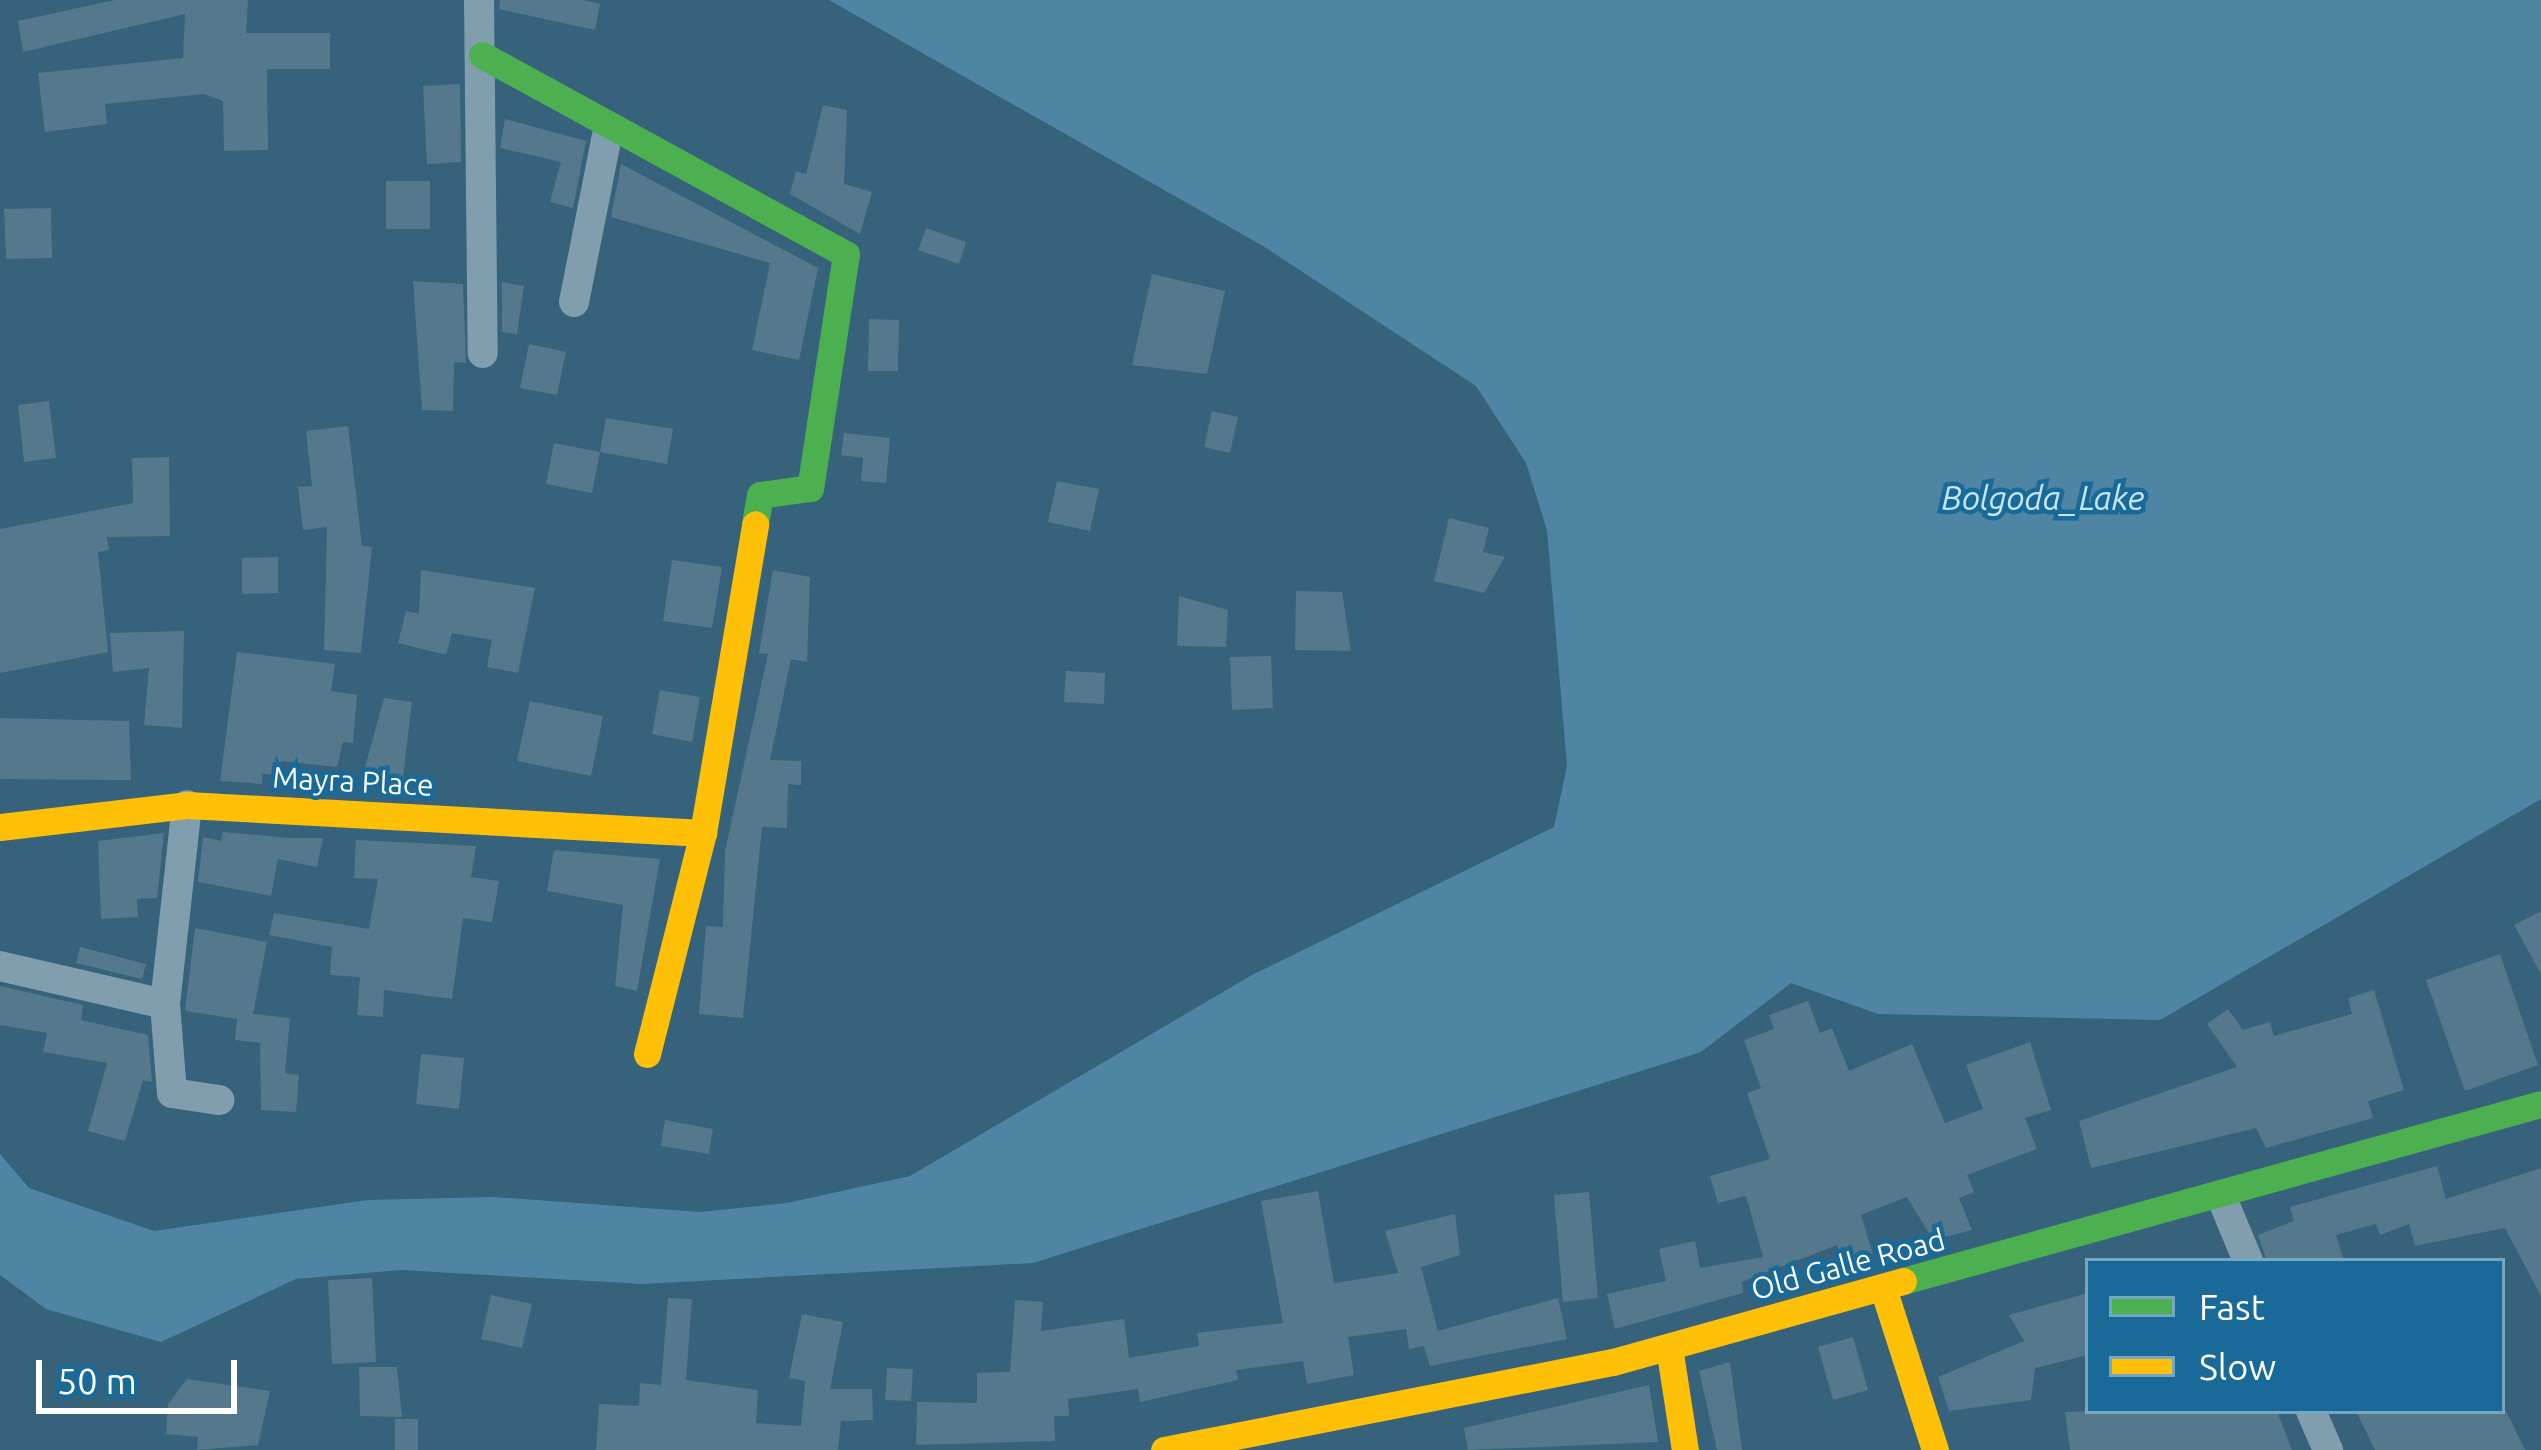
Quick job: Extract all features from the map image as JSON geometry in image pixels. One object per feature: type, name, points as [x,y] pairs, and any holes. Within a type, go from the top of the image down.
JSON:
[{"type":"main road","points":[[482,55],[608,131],[812,228],[846,254],[810,488],[760,495],[704,832],[647,1054]]},
{"type":"main road","name":"Mayra Place","points":[[0,827],[187,805],[704,832]]},
{"type":"main road","name":"Old Galle Road","points":[[1164,1450],[1669,1347],[2541,1104]]},
{"type":"main road","points":[[1883,1288],[1935,1450]]},
{"type":"main road","points":[[1669,1347],[1685,1450]]},
{"type":"street","points":[[479,0],[483,353]]},
{"type":"street","points":[[574,302],[608,131]]},
{"type":"street","points":[[187,805],[165,1004],[172,1094],[219,1100]]},
{"type":"street","points":[[0,966],[165,1004]]},
{"type":"street","points":[[2221,1196],[2247,1258]]},
{"type":"street","points":[[2312,1414],[2328,1450]]},
{"type":"water","name":"Bolgoda_Lake","points":[[829,0],[2541,0],[2541,799],[2160,1020],[1878,1014],[1791,983],[1701,1052],[1033,1263],[643,1284],[401,1270],[296,1279],[161,1342],[46,1309],[0,1275],[0,1154],[29,1188],[154,1231],[368,1200],[493,1197],[700,1212],[787,1203],[910,1176],[1252,975],[1554,827],[1567,766],[1547,530],[1526,463],[1476,386],[1263,246]]},
{"type":"building","points":[[115,0],[248,0],[246,33],[330,33],[330,69],[267,69],[268,150],[224,151],[223,101],[204,94],[105,104],[107,124],[45,132],[38,73],[183,58],[185,14],[23,52],[18,21]]},
{"type":"building","points":[[500,0],[600,4],[595,30],[499,9]]},
{"type":"building","points":[[460,84],[461,162],[427,164],[423,86]]},
{"type":"building","points":[[823,105],[847,110],[844,184],[872,192],[860,234],[790,194],[796,171],[806,174]]},
{"type":"building","points":[[505,119],[586,141],[573,208],[550,202],[561,162],[500,148]]},
{"type":"building","points":[[621,164],[818,268],[799,360],[752,350],[770,263],[611,217]]},
{"type":"building","points":[[386,181],[430,181],[430,229],[386,229]]},
{"type":"building","points":[[51,208],[52,258],[6,259],[4,209]]},
{"type":"building","points":[[926,228],[966,242],[959,264],[918,250]]},
{"type":"building","points":[[1152,274],[1225,291],[1207,374],[1132,365]]},
{"type":"building","points":[[413,281],[463,284],[466,363],[454,362],[453,411],[422,410]]},
{"type":"building","points":[[502,282],[524,286],[517,334],[502,332]]},
{"type":"building","points":[[869,319],[899,320],[898,371],[868,371]]},
{"type":"building","points":[[529,344],[566,352],[557,395],[520,388]]},
{"type":"building","points":[[49,401],[56,458],[24,462],[18,405]]},
{"type":"building","points":[[1212,411],[1238,417],[1230,453],[1204,447]]},
{"type":"building","points":[[606,418],[673,429],[667,464],[600,452]]},
{"type":"building","points":[[348,426],[362,546],[372,547],[361,653],[324,650],[327,527],[303,530],[298,487],[312,486],[306,431]]},
{"type":"building","points":[[844,433],[890,438],[886,483],[861,481],[863,458],[841,455]]},
{"type":"building","points":[[554,443],[600,452],[592,493],[546,484]]},
{"type":"building","points":[[169,457],[170,536],[107,537],[109,550],[98,552],[108,652],[0,673],[0,529],[133,503],[132,458]]},
{"type":"building","points":[[1057,481],[1099,489],[1090,531],[1048,522]]},
{"type":"building","points":[[1449,518],[1489,528],[1483,552],[1505,557],[1484,593],[1434,581]]},
{"type":"building","points":[[278,557],[278,593],[242,594],[242,558]]},
{"type":"building","points":[[672,560],[722,567],[712,628],[663,621]]},
{"type":"building","points":[[421,570],[535,588],[518,673],[487,667],[492,640],[452,633],[446,655],[398,643],[406,611],[419,614]]},
{"type":"building","points":[[773,570],[810,577],[807,662],[791,659],[770,760],[801,761],[801,785],[788,784],[787,828],[762,827],[743,1018],[699,1014],[706,926],[723,927],[725,851],[768,654],[759,653]]},
{"type":"building","points":[[1296,591],[1342,592],[1351,651],[1295,650]]},
{"type":"building","points":[[1179,596],[1228,610],[1226,647],[1177,646]]},
{"type":"building","points":[[184,631],[182,728],[144,725],[149,668],[113,672],[110,633]]},
{"type":"building","points":[[237,652],[335,664],[331,691],[357,695],[353,743],[343,742],[337,767],[281,761],[281,775],[262,774],[262,784],[220,781]]},
{"type":"building","points":[[1271,656],[1273,708],[1232,710],[1230,657]]},
{"type":"building","points":[[1066,671],[1105,673],[1104,704],[1064,702]]},
{"type":"building","points":[[660,690],[700,697],[692,742],[652,734]]},
{"type":"building","points":[[384,698],[412,702],[402,785],[359,789]]},
{"type":"building","points":[[530,701],[603,716],[591,776],[517,761]]},
{"type":"building","points":[[0,718],[129,721],[131,780],[0,779]]},
{"type":"building","points":[[223,832],[323,838],[317,867],[278,859],[271,896],[198,882],[203,837],[221,841]]},
{"type":"building","points":[[164,833],[157,898],[137,899],[138,917],[101,919],[98,841]]},
{"type":"building","points":[[356,840],[476,846],[471,877],[499,881],[492,922],[463,918],[452,999],[384,990],[383,1017],[357,1015],[360,977],[330,975],[332,947],[269,935],[274,913],[369,929],[378,879],[354,878]]},
{"type":"building","points":[[554,850],[660,859],[637,991],[615,986],[623,905],[547,891]]},
{"type":"building","points":[[2541,911],[2541,974],[2514,925]]},
{"type":"building","points":[[195,928],[267,942],[253,1014],[290,1018],[285,1073],[299,1075],[296,1112],[261,1110],[260,1043],[235,1040],[237,1019],[185,1011]]},
{"type":"building","points":[[80,947],[146,964],[142,979],[76,963]]},
{"type":"building","points":[[2500,954],[2538,1065],[2465,1091],[2426,980]]},
{"type":"building","points":[[0,986],[83,1005],[81,1020],[148,1035],[152,1082],[143,1080],[125,1141],[88,1131],[107,1063],[43,1052],[47,1033],[0,1025]]},
{"type":"building","points":[[2374,990],[2404,1090],[2368,1101],[2373,1118],[2266,1148],[2256,1128],[2091,1168],[2079,1121],[2237,1067],[2207,1024],[2228,1009],[2243,1030],[2270,1022],[2274,1036],[2352,1014],[2348,998]]},
{"type":"building","points":[[1808,1001],[1820,1033],[1832,1028],[1849,1071],[1912,1044],[1945,1123],[1983,1109],[1966,1065],[2030,1042],[2051,1110],[2025,1118],[2037,1149],[1967,1175],[1974,1192],[1959,1198],[1972,1230],[1933,1240],[1907,1197],[1861,1215],[1873,1254],[1843,1263],[1837,1245],[1742,1282],[1743,1293],[1615,1329],[1607,1294],[1666,1281],[1659,1249],[1695,1241],[1700,1268],[1763,1257],[1746,1196],[1718,1203],[1710,1176],[1770,1159],[1747,1093],[1761,1088],[1744,1040],[1774,1029],[1769,1015]]},
{"type":"building","points":[[421,1054],[464,1058],[459,1109],[416,1104]]},
{"type":"building","points":[[665,1120],[713,1129],[709,1154],[661,1146]]},
{"type":"building","points":[[2437,1166],[2446,1199],[2541,1168],[2541,1296],[2505,1228],[2415,1246],[2409,1224],[2380,1235],[2376,1224],[2336,1235],[2343,1258],[2266,1258],[2258,1235],[2294,1221],[2290,1207]]},
{"type":"building","points":[[1318,1191],[1334,1283],[1398,1273],[1385,1231],[1455,1214],[1460,1255],[1421,1267],[1438,1331],[1558,1298],[1567,1339],[1430,1366],[1424,1346],[1409,1349],[1406,1329],[1348,1337],[1354,1375],[1307,1384],[1303,1361],[1236,1370],[1238,1380],[1140,1402],[1138,1389],[1068,1399],[1069,1416],[1054,1416],[1055,1441],[916,1445],[917,1402],[977,1403],[977,1373],[1010,1372],[1015,1300],[1043,1302],[1041,1331],[1124,1319],[1129,1358],[1199,1346],[1197,1333],[1283,1323],[1261,1201]]},
{"type":"building","points":[[1589,1192],[1598,1298],[1563,1302],[1554,1195]]},
{"type":"building","points":[[372,1278],[376,1362],[332,1364],[328,1280]]},
{"type":"building","points":[[2085,1294],[2085,1356],[2035,1368],[2031,1400],[1949,1411],[1938,1377],[2024,1341],[2009,1315]]},
{"type":"building","points":[[491,1295],[532,1304],[522,1348],[481,1339]]},
{"type":"building","points":[[668,1298],[692,1299],[686,1380],[758,1390],[756,1423],[801,1426],[805,1381],[789,1378],[802,1314],[843,1322],[830,1389],[872,1389],[873,1420],[841,1421],[838,1450],[596,1450],[599,1404],[639,1406],[640,1383],[661,1385]]},
{"type":"building","points":[[1853,1337],[1868,1390],[1833,1400],[1818,1347]]},
{"type":"building","points":[[1730,1362],[1742,1450],[1717,1450],[1699,1371]]},
{"type":"building","points":[[359,1367],[397,1367],[402,1417],[360,1416]]},
{"type":"building","points":[[887,1368],[913,1369],[911,1401],[885,1400]]},
{"type":"building","points":[[187,1379],[270,1391],[258,1445],[197,1450],[198,1437],[166,1434],[168,1404]]},
{"type":"building","points":[[1649,1385],[1658,1442],[1468,1450],[1464,1428]]},
{"type":"building","points":[[2506,1411],[2525,1450],[2375,1450],[2357,1414]]},
{"type":"building","points":[[2065,1412],[2278,1414],[2292,1450],[2070,1450]]},
{"type":"building","points":[[395,1419],[418,1419],[418,1450],[395,1450]]},
{"type":"traffic: fast","points":[[482,55],[846,254],[810,488],[760,495],[755,524]]},
{"type":"traffic: fast","points":[[1903,1281],[2541,1104]]},
{"type":"traffic: slow","points":[[647,1054],[703,833],[755,524]]},
{"type":"traffic: slow","points":[[0,827],[187,805],[703,833]]},
{"type":"traffic: slow","points":[[1164,1450],[1613,1362],[1903,1281]]},
{"type":"traffic: slow","points":[[1883,1288],[1935,1450]]},
{"type":"traffic: slow","points":[[1669,1347],[1685,1450]]}]
